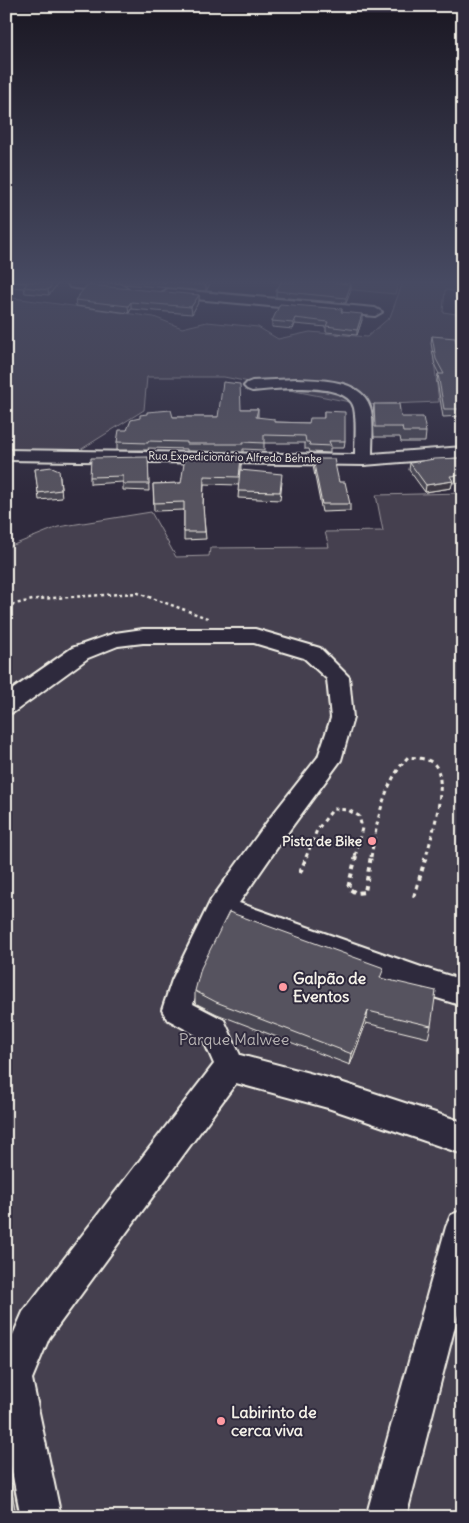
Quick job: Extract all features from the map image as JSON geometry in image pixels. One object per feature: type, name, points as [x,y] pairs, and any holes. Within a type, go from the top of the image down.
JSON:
[{"type":"street","points":[[252,386],[328,385],[345,388],[354,393],[360,399],[362,407],[364,460]]},
{"type":"street","name":"Rua Expedicionário Alfredo Behnke","points":[[6,455],[364,460],[463,452]]},
{"type":"street","points":[[6,706],[80,653],[115,640],[143,636],[255,636],[312,653],[338,677],[342,718],[328,760],[278,825],[221,908],[186,980],[177,1010],[214,1030],[230,1067]]},
{"type":"street","points":[[221,908],[414,978],[463,993]]},
{"type":"street","points":[[230,1067],[328,1093],[463,1138]]},
{"type":"street","points":[[41,1517],[9,1388],[36,1324],[230,1067]]},
{"type":"street","points":[[386,1517],[463,1227]]},
{"type":"path","points":[[6,606],[37,599],[138,593],[210,619]]},
{"type":"path","points":[[300,873],[325,816],[333,809],[348,810],[360,816],[362,828],[348,888],[356,893],[365,892],[385,792],[399,764],[408,757],[422,758],[436,766],[442,778],[439,804],[414,897]]},
{"type":"green space","points":[[6,353],[433,353],[439,402],[365,405],[224,377],[147,377],[144,410],[80,450],[6,450]]},
{"type":"green space","name":"Parque Malwee","points":[[463,493],[463,1517],[6,1517],[6,548],[58,527],[151,512],[176,557],[209,556],[210,548],[329,547],[325,532],[383,531],[376,495]]},
{"type":"building","points":[[435,353],[459,353],[460,357],[463,357],[463,409],[444,409],[438,374],[444,374]]},
{"type":"building","points":[[223,382],[240,384],[241,409],[258,409],[256,417],[274,419],[274,422],[309,423],[310,418],[324,418],[324,411],[345,412],[345,441],[329,441],[331,446],[310,445],[309,442],[306,442],[305,436],[264,435],[264,443],[243,442],[243,444],[117,442],[119,430],[127,430],[131,420],[140,418],[140,415],[147,414],[147,412],[171,410],[173,417],[218,417]]},
{"type":"building","points":[[374,404],[399,404],[401,417],[423,417],[426,432],[403,432],[402,427],[375,427]]},
{"type":"building","points":[[148,457],[149,484],[123,484],[123,476],[90,477],[91,458]]},
{"type":"building","points":[[185,457],[241,458],[239,477],[204,476],[203,505],[205,532],[184,532],[184,502],[154,503],[153,484],[181,483]]},
{"type":"building","points":[[463,458],[463,475],[450,476],[453,481],[426,485],[410,463],[434,459]]},
{"type":"building","points":[[313,459],[334,459],[339,482],[345,482],[350,504],[322,504]]},
{"type":"building","points":[[52,467],[59,470],[61,490],[38,493],[35,469]]},
{"type":"building","points":[[240,470],[282,474],[280,492],[238,491]]},
{"type":"building","name":"Galpão de Eventos","points":[[229,912],[384,968],[380,978],[436,991],[431,1026],[368,1011],[352,1054],[216,1002],[195,991],[201,968]]},
{"type":"building","points":[[6,1481],[10,1482],[16,1515],[24,1517],[6,1517]]},
{"type":"place","name":"Pista de Bike","points":[[372,841]]},
{"type":"place","name":"Galpão de Eventos","points":[[283,987]]},
{"type":"place","name":"Labirinto de cerca viva","points":[[221,1421]]}]
